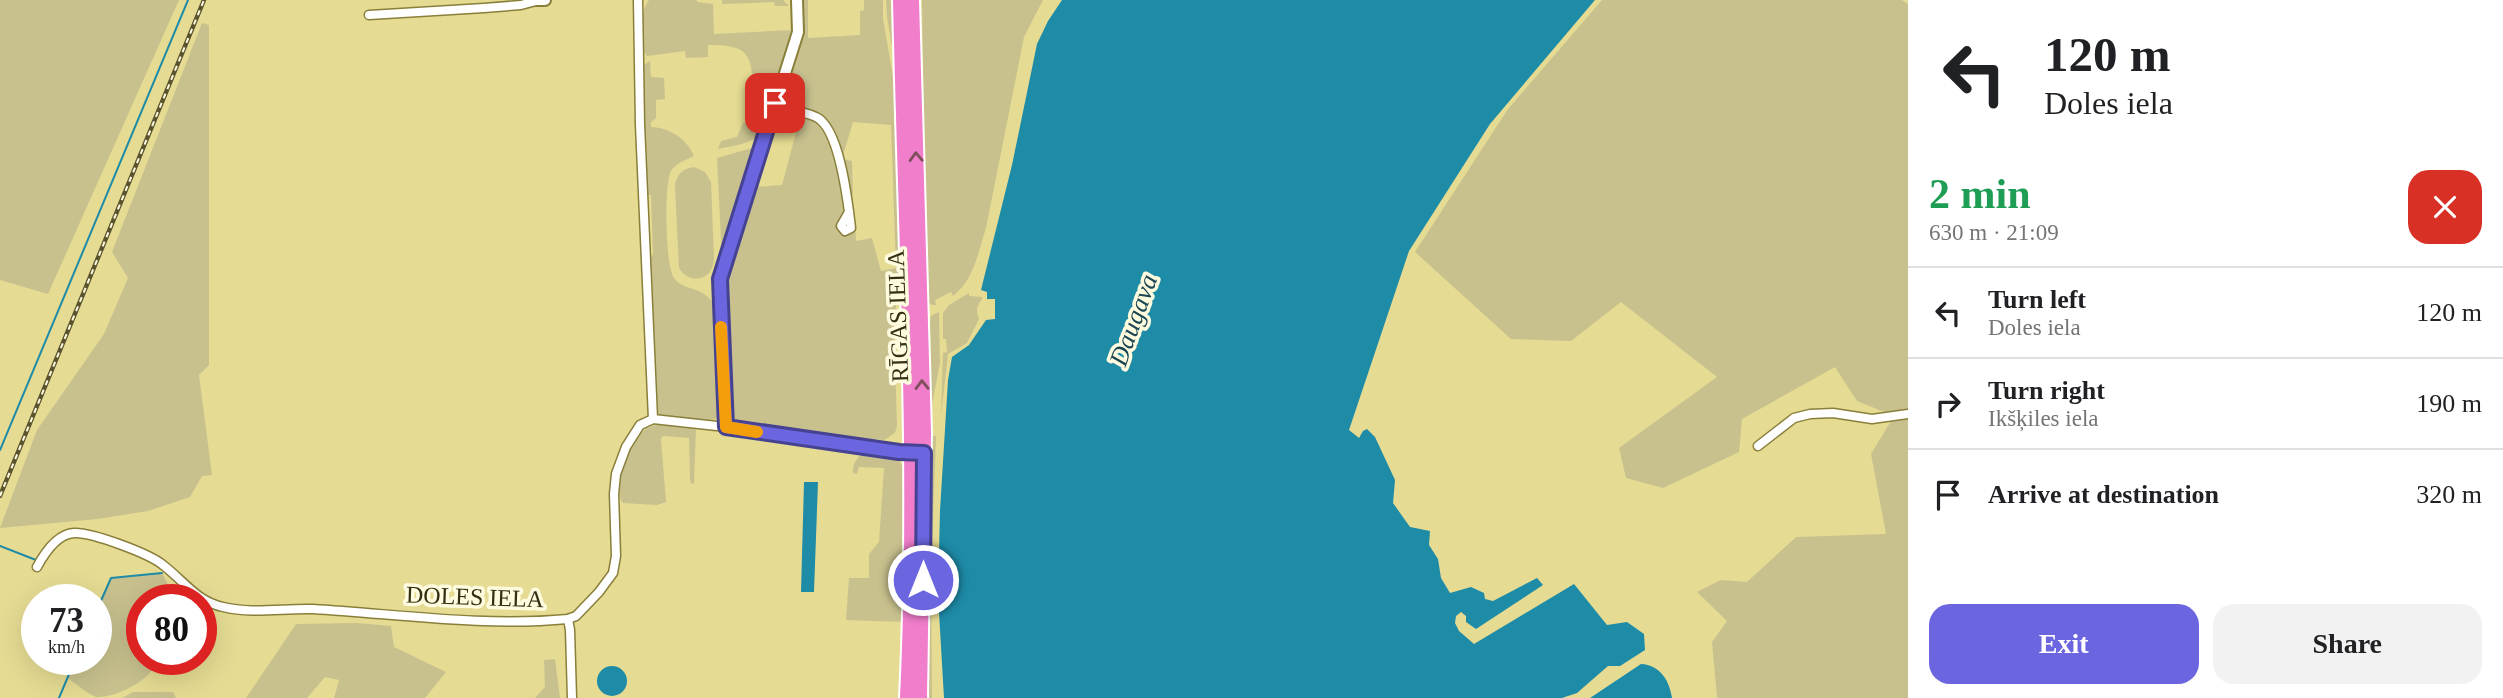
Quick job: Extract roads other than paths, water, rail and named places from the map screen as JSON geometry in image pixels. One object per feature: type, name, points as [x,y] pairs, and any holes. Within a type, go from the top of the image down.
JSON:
[{"type":"highway","name":"RĪGAS IELA","points":[[900,0],[917,453]]},
{"type":"highway","name":"RĪGAS IELA","points":[[912,0],[917,453],[916,630]]},
{"type":"highway","points":[[907,698],[916,630]]},
{"type":"highway","points":[[916,630],[920,698]]},
{"type":"street","points":[[369,15],[521,5],[539,0]]},
{"type":"street","points":[[638,0],[640,125],[653,419],[917,453]]},
{"type":"street","points":[[726,427],[720,279],[798,32],[797,0]]},
{"type":"street","points":[[774,107],[812,115],[827,125],[846,187],[849,212]]},
{"type":"street","points":[[1758,446],[1794,418],[1810,414],[1833,413],[1872,419],[1908,414]]},
{"type":"street","name":"DOLES IELA","points":[[37,568],[54,543],[66,535],[79,533],[98,537],[155,559],[197,596],[228,608],[314,609],[505,622],[568,619],[576,616],[600,592],[613,573],[616,556],[616,474],[626,447],[640,425],[653,419]]},
{"type":"street","points":[[568,619],[572,698]]},
{"type":"water","name":"Daugava","points":[[1062,0],[1595,0],[1490,124],[1409,251],[1349,430],[1359,438],[1367,429],[1375,437],[1395,480],[1393,503],[1410,527],[1430,531],[1429,545],[1438,559],[1441,578],[1450,593],[1471,587],[1484,593],[1485,599],[1493,601],[1537,578],[1543,585],[1476,629],[1466,622],[1466,616],[1461,612],[1456,616],[1455,623],[1459,631],[1474,644],[1574,584],[1607,625],[1627,622],[1644,634],[1645,650],[1620,666],[1608,666],[1577,693],[1562,698],[944,698],[938,595],[948,380],[952,357],[969,345],[986,320],[995,319],[995,299],[987,299],[987,292],[981,290],[1012,165],[1037,44]]},
{"type":"water","points":[[804,482],[818,482],[814,592],[801,592]]},
{"type":"water","points":[[1641,664],[1658,670],[1669,685],[1672,698],[1590,698]]},
{"type":"water","points":[[612,666],[623,670],[627,681],[623,692],[612,696],[601,692],[597,681],[601,670]]},
{"type":"waterway","points":[[0,450],[188,0]]},
{"type":"waterway","points":[[0,546],[36,560]]},
{"type":"waterway","points":[[108,584],[111,578],[162,573]]},
{"type":"waterway","points":[[59,698],[69,675]]},
{"type":"railway","points":[[0,496],[204,0]]}]
